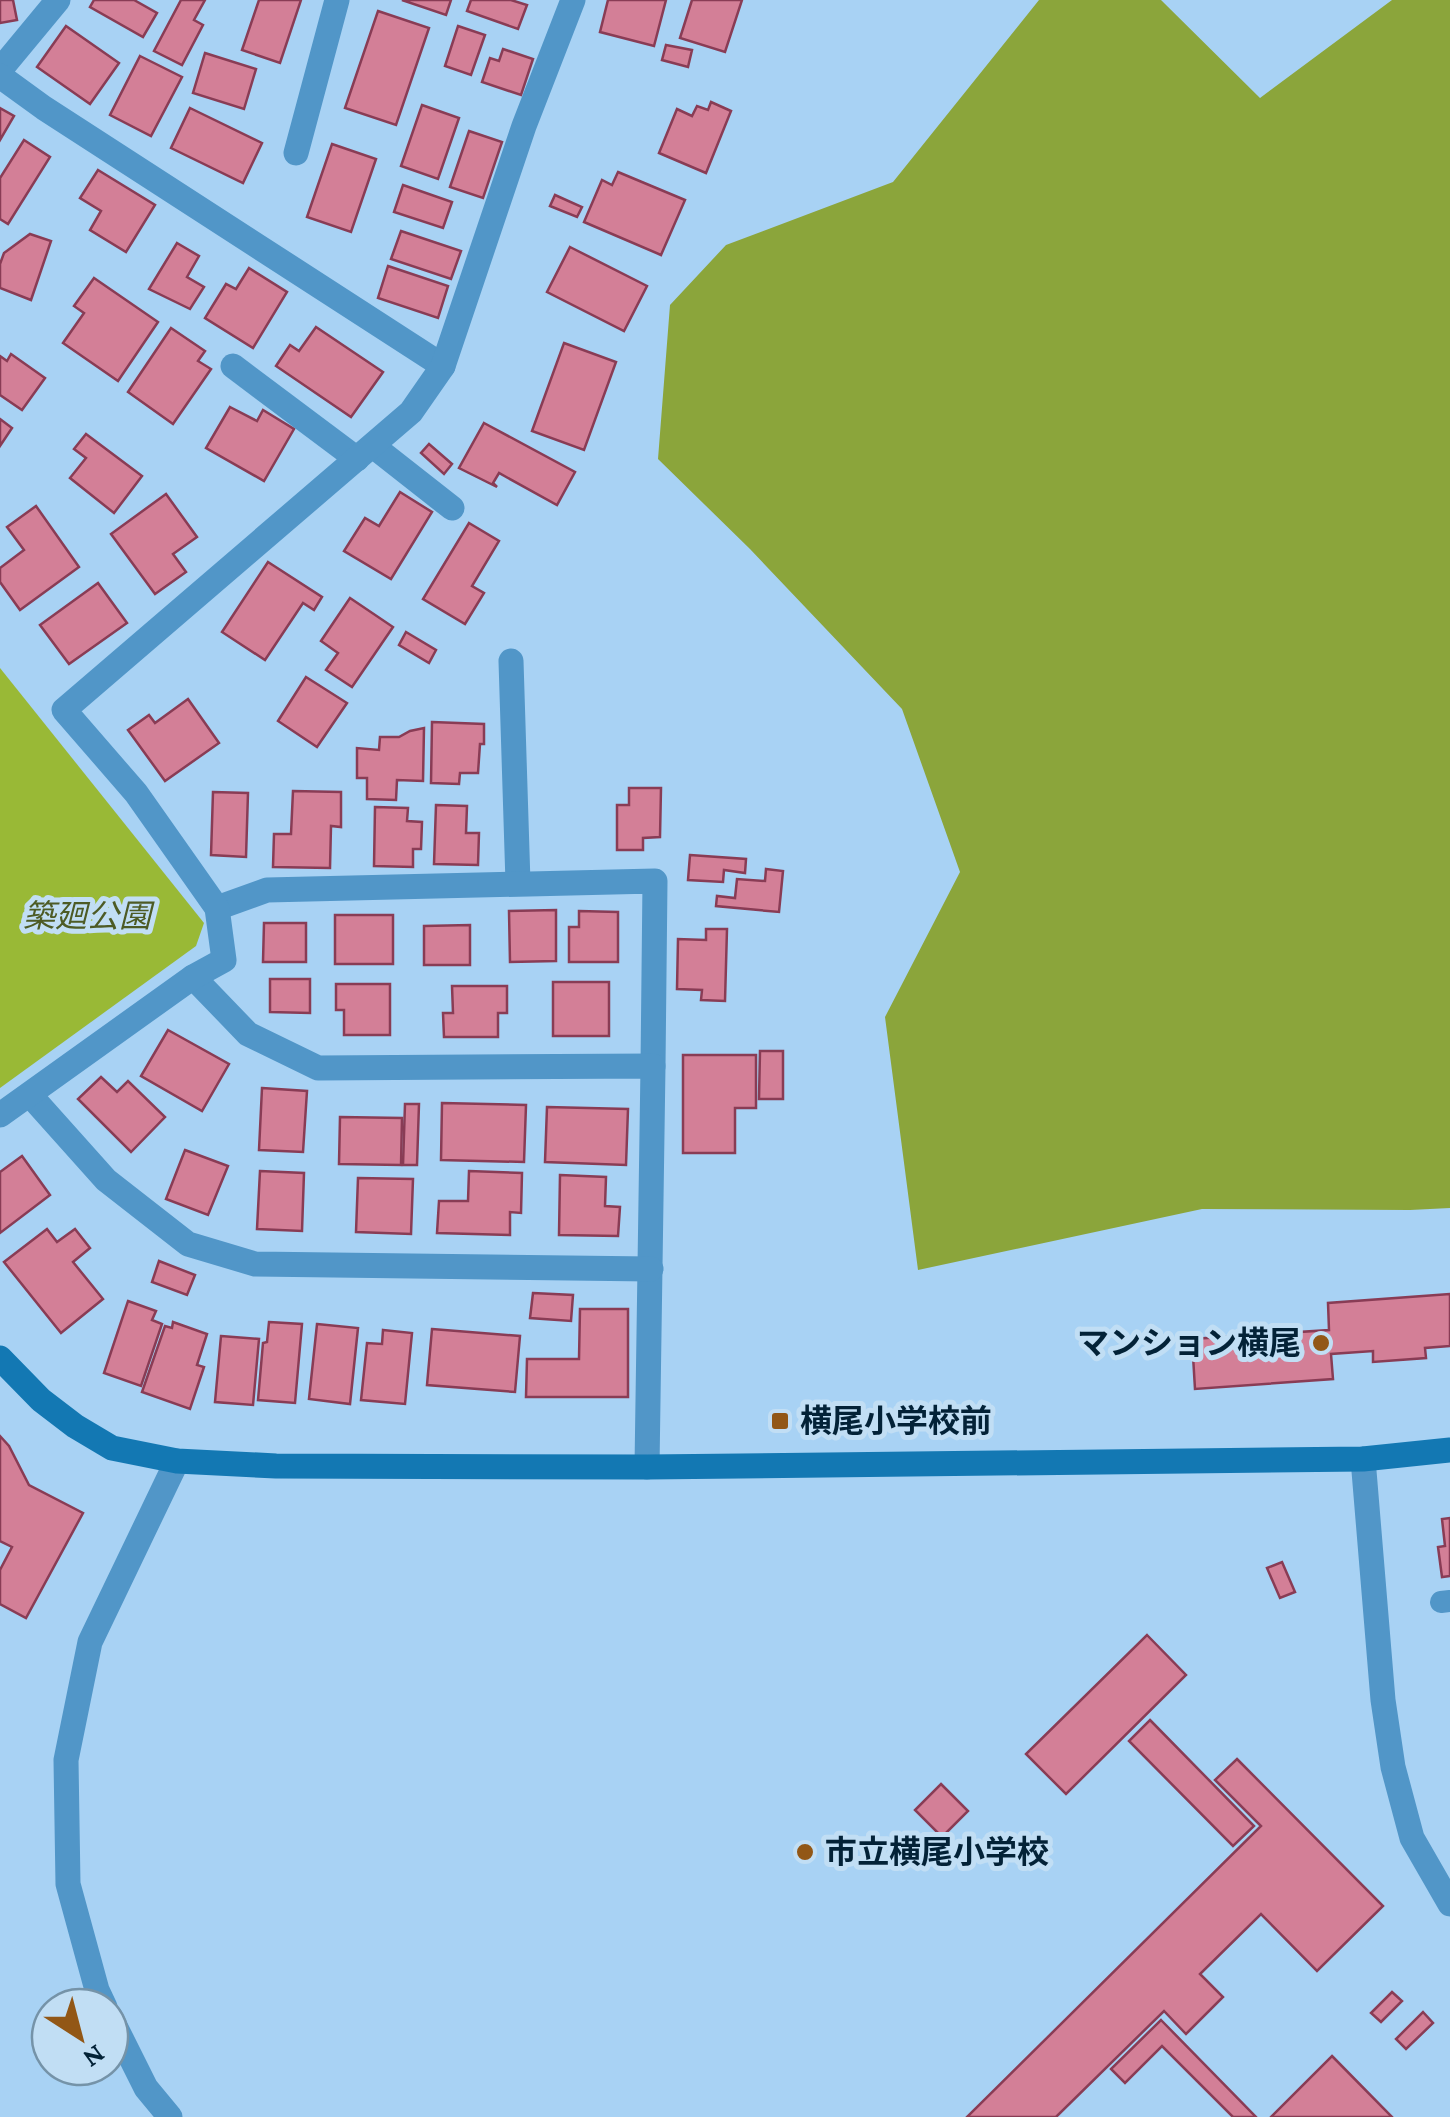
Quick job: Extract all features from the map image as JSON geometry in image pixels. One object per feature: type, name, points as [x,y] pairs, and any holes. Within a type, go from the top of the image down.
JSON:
[{"type":"street","points":[[58,0],[0,73],[44,108],[444,366]]},
{"type":"street","points":[[296,153],[337,0]]},
{"type":"street","points":[[0,1116],[193,977],[224,960],[217,908],[136,793],[64,710],[410,412],[444,366],[524,126],[572,0]]},
{"type":"street","points":[[233,366],[452,508]]},
{"type":"street","points":[[511,661],[518,883]]},
{"type":"street","points":[[217,908],[268,890],[655,880],[648,1466]]},
{"type":"street","points":[[193,977],[248,1034],[318,1068],[652,1066]]},
{"type":"street","points":[[30,1095],[106,1180],[188,1244],[254,1264],[652,1269]]},
{"type":"street","points":[[0,1358],[41,1400],[112,1448],[177,1460],[296,1466],[648,1466],[1363,1459],[1450,1450]]},
{"type":"street","points":[[1363,1459],[1383,1700],[1394,1767],[1412,1838],[1450,1904]]},
{"type":"street","points":[[96,1987],[68,1884],[66,1760],[90,1642],[177,1460]]},
{"type":"street","points":[[130,2056],[146,2088],[170,2117]]},
{"type":"green space","points":[[1039,0],[1161,0],[1260,98],[1392,0],[1450,0],[1450,1208],[1202,1209],[918,1270],[885,1017],[960,872],[902,709],[658,459],[670,305],[726,245],[893,182]]},
{"type":"green space","name":"築廻公園","points":[[0,668],[204,923],[196,946],[0,1088]]},
{"type":"building","points":[[0,0],[13,0],[17,20],[0,23]]},
{"type":"building","points":[[94,0],[134,0],[157,13],[143,37],[90,7]]},
{"type":"building","points":[[181,0],[205,0],[194,20],[203,25],[182,65],[154,51]]},
{"type":"building","points":[[259,0],[301,0],[280,63],[242,50]]},
{"type":"building","points":[[402,0],[451,0],[446,15]]},
{"type":"building","points":[[471,0],[511,0],[527,5],[518,29],[467,11]]},
{"type":"building","points":[[608,0],[666,0],[654,46],[600,32]]},
{"type":"building","points":[[692,0],[742,0],[725,52],[680,38]]},
{"type":"building","points":[[378,11],[429,28],[396,125],[345,108]]},
{"type":"building","points":[[66,26],[119,63],[90,104],[37,67]]},
{"type":"building","points":[[458,26],[485,35],[471,75],[445,66]]},
{"type":"building","points":[[666,45],[692,50],[688,67],[662,60]]},
{"type":"building","points":[[503,49],[533,59],[521,95],[482,82],[490,58],[499,61]]},
{"type":"building","points":[[205,53],[256,69],[244,109],[193,93]]},
{"type":"building","points":[[140,56],[182,77],[151,136],[110,115]]},
{"type":"building","points":[[711,102],[731,111],[706,173],[659,153],[677,109],[692,116],[697,106],[708,110]]},
{"type":"building","points":[[422,105],[459,118],[438,179],[401,166]]},
{"type":"building","points":[[0,108],[14,116],[0,140]]},
{"type":"building","points":[[190,108],[262,143],[243,183],[171,148]]},
{"type":"building","points":[[469,131],[502,142],[483,198],[450,187]]},
{"type":"building","points":[[24,140],[50,157],[8,224],[0,219],[0,178]]},
{"type":"building","points":[[332,144],[376,159],[351,232],[307,217]]},
{"type":"building","points":[[98,170],[155,205],[126,252],[90,230],[101,211],[80,198]]},
{"type":"building","points":[[618,172],[685,200],[661,255],[584,222],[602,180],[612,185]]},
{"type":"building","points":[[403,185],[452,202],[443,228],[394,212]]},
{"type":"building","points":[[555,195],[582,207],[577,217],[550,206]]},
{"type":"building","points":[[401,231],[461,251],[451,279],[391,259]]},
{"type":"building","points":[[30,234],[51,241],[31,300],[0,288],[4,253]]},
{"type":"building","points":[[177,243],[199,256],[187,277],[204,287],[190,309],[149,289]]},
{"type":"building","points":[[570,247],[647,286],[624,331],[547,292]]},
{"type":"building","points":[[388,266],[448,286],[438,318],[378,298]]},
{"type":"building","points":[[249,268],[287,292],[253,348],[205,318],[226,284],[236,289]]},
{"type":"building","points":[[94,278],[158,322],[118,381],[63,343],[84,313],[74,306]]},
{"type":"building","points":[[316,327],[383,372],[351,417],[276,366],[290,345],[299,351]]},
{"type":"building","points":[[171,328],[205,351],[198,361],[211,369],[173,424],[128,392]]},
{"type":"building","points":[[564,343],[616,362],[584,450],[532,431]]},
{"type":"building","points":[[11,354],[45,378],[22,410],[0,395],[0,356],[7,361]]},
{"type":"building","points":[[230,407],[257,421],[263,410],[294,429],[264,481],[206,448]]},
{"type":"building","points":[[0,419],[12,428],[0,446]]},
{"type":"building","points":[[484,423],[575,472],[557,505],[499,473],[493,483],[497,487],[459,468]]},
{"type":"building","points":[[86,434],[142,476],[114,513],[70,478],[86,458],[74,449]]},
{"type":"building","points":[[429,444],[452,464],[444,474],[421,453]]},
{"type":"building","points":[[400,492],[432,512],[391,579],[344,551],[365,518],[379,526]]},
{"type":"building","points":[[166,494],[197,537],[173,554],[186,572],[155,594],[111,534]]},
{"type":"building","points":[[36,506],[79,567],[20,610],[0,582],[0,568],[24,550],[7,527]]},
{"type":"building","points":[[469,523],[499,541],[472,586],[484,593],[465,624],[423,599]]},
{"type":"building","points":[[268,562],[322,597],[314,610],[303,603],[265,660],[222,632]]},
{"type":"building","points":[[98,583],[127,623],[69,664],[40,625]]},
{"type":"building","points":[[350,598],[393,627],[352,687],[326,670],[338,653],[321,641]]},
{"type":"building","points":[[406,632],[436,650],[429,663],[399,645]]},
{"type":"building","points":[[306,677],[347,703],[317,747],[278,721]]},
{"type":"building","points":[[188,699],[219,743],[165,781],[128,730],[149,715],[155,723]]},
{"type":"building","points":[[432,722],[484,724],[478,773],[460,773],[459,784],[431,783]]},
{"type":"building","points":[[424,728],[423,781],[397,780],[396,800],[367,799],[367,778],[357,778],[357,748],[379,750],[380,737],[399,737]]},
{"type":"building","points":[[629,788],[661,788],[660,837],[643,838],[643,850],[617,850],[617,805],[629,805]]},
{"type":"building","points":[[293,791],[341,792],[341,827],[331,826],[330,868],[273,867],[274,834],[291,834]]},
{"type":"building","points":[[213,792],[248,793],[246,857],[211,855]]},
{"type":"building","points":[[436,805],[467,806],[466,833],[479,833],[478,865],[434,864]]},
{"type":"building","points":[[375,807],[408,808],[407,821],[422,822],[421,849],[413,849],[413,867],[374,866]]},
{"type":"building","points":[[690,855],[746,859],[745,873],[724,870],[723,882],[688,880]]},
{"type":"building","points":[[766,869],[783,871],[779,912],[716,906],[717,896],[735,898],[737,879],[765,881]]},
{"type":"building","points":[[556,910],[556,961],[510,962],[509,911]]},
{"type":"building","points":[[579,911],[618,912],[618,962],[569,962],[569,927],[579,927]]},
{"type":"building","points":[[335,915],[393,915],[393,964],[335,964]]},
{"type":"building","points":[[264,923],[306,923],[306,962],[263,962]]},
{"type":"building","points":[[470,925],[470,965],[424,965],[424,926]]},
{"type":"building","points":[[706,929],[727,929],[725,1001],[701,1000],[702,990],[677,989],[678,939],[706,940]]},
{"type":"building","points":[[270,979],[310,979],[310,1013],[270,1012]]},
{"type":"building","points":[[553,982],[609,982],[609,1036],[553,1036]]},
{"type":"building","points":[[336,984],[390,984],[390,1035],[344,1035],[344,1010],[336,1010]]},
{"type":"building","points":[[452,986],[507,986],[507,1013],[498,1013],[498,1037],[444,1037],[443,1013],[453,1013]]},
{"type":"building","points":[[168,1030],[229,1064],[202,1111],[141,1076]]},
{"type":"building","points":[[760,1051],[783,1051],[783,1099],[759,1099]]},
{"type":"building","points":[[683,1055],[756,1055],[756,1108],[735,1108],[735,1153],[683,1153]]},
{"type":"building","points":[[101,1077],[117,1092],[128,1081],[165,1117],[131,1152],[78,1099]]},
{"type":"building","points":[[262,1088],[307,1091],[303,1152],[259,1150]]},
{"type":"building","points":[[442,1103],[526,1105],[524,1162],[441,1160]]},
{"type":"building","points":[[405,1104],[419,1104],[417,1165],[403,1165]]},
{"type":"building","points":[[547,1107],[628,1109],[626,1165],[545,1162]]},
{"type":"building","points":[[340,1117],[402,1118],[401,1165],[339,1164]]},
{"type":"building","points":[[185,1150],[228,1166],[208,1215],[166,1199]]},
{"type":"building","points":[[22,1156],[50,1195],[0,1233],[0,1172]]},
{"type":"building","points":[[260,1171],[304,1173],[302,1231],[257,1229]]},
{"type":"building","points":[[469,1171],[522,1173],[521,1213],[510,1212],[510,1235],[437,1233],[439,1201],[468,1201]]},
{"type":"building","points":[[560,1175],[606,1177],[605,1206],[620,1207],[618,1236],[559,1235]]},
{"type":"building","points":[[358,1178],[413,1179],[411,1234],[356,1232]]},
{"type":"building","points":[[47,1229],[57,1242],[75,1229],[90,1248],[73,1262],[103,1299],[61,1333],[4,1262]]},
{"type":"building","points":[[159,1261],[195,1275],[187,1295],[152,1282]]},
{"type":"building","points":[[533,1293],[573,1295],[571,1321],[530,1318]]},
{"type":"building","name":"マンション横尾","points":[[1450,1294],[1450,1346],[1425,1348],[1426,1358],[1373,1362],[1373,1351],[1331,1354],[1333,1379],[1195,1389],[1192,1339],[1329,1330],[1328,1303]]},
{"type":"building","points":[[128,1301],[156,1311],[152,1320],[162,1324],[141,1386],[104,1373]]},
{"type":"building","points":[[580,1309],[628,1309],[628,1397],[526,1397],[527,1359],[579,1359]]},
{"type":"building","points":[[173,1322],[207,1334],[197,1365],[204,1367],[190,1409],[142,1392],[165,1326],[172,1328]]},
{"type":"building","points":[[269,1322],[302,1324],[295,1403],[258,1400],[263,1343],[267,1342]]},
{"type":"building","points":[[317,1324],[358,1328],[350,1404],[309,1399]]},
{"type":"building","points":[[432,1329],[520,1336],[515,1392],[427,1385]]},
{"type":"building","points":[[383,1330],[412,1333],[405,1404],[361,1400],[367,1343],[382,1344]]},
{"type":"building","points":[[221,1336],[259,1339],[253,1405],[215,1402]]},
{"type":"building","points":[[0,1436],[29,1485],[83,1513],[26,1618],[0,1604],[0,1570],[12,1547],[0,1541]]},
{"type":"building","points":[[1450,1518],[1450,1576],[1442,1577],[1438,1547],[1445,1546],[1442,1519]]},
{"type":"building","points":[[1282,1562],[1295,1592],[1280,1598],[1267,1568]]},
{"type":"building","points":[[1147,1635],[1186,1675],[1066,1794],[1026,1754]]},
{"type":"building","points":[[1150,1720],[1254,1826],[1233,1846],[1129,1741]]},
{"type":"building","points":[[1237,1759],[1383,1906],[1317,1971],[1261,1914],[1200,1974],[1223,1997],[1186,2034],[1164,2011],[1056,2117],[967,2117],[1261,1826],[1215,1780]]},
{"type":"building","points":[[941,1784],[968,1811],[942,1837],[915,1810]]},
{"type":"building","points":[[1392,1992],[1402,2001],[1381,2022],[1371,2013]]},
{"type":"building","points":[[1423,2012],[1433,2023],[1406,2049],[1396,2039]]},
{"type":"building","points":[[1161,2020],[1256,2117],[1233,2117],[1162,2046],[1125,2083],[1111,2069]]},
{"type":"building","points":[[1332,2056],[1392,2117],[1271,2117]]},
{"type":"place","name":"マンション横尾","points":[[1321,1343]]},
{"type":"place","name":"横尾小学校前","points":[[780,1421]]},
{"type":"place","name":"市立横尾小学校","points":[[805,1852]]}]
